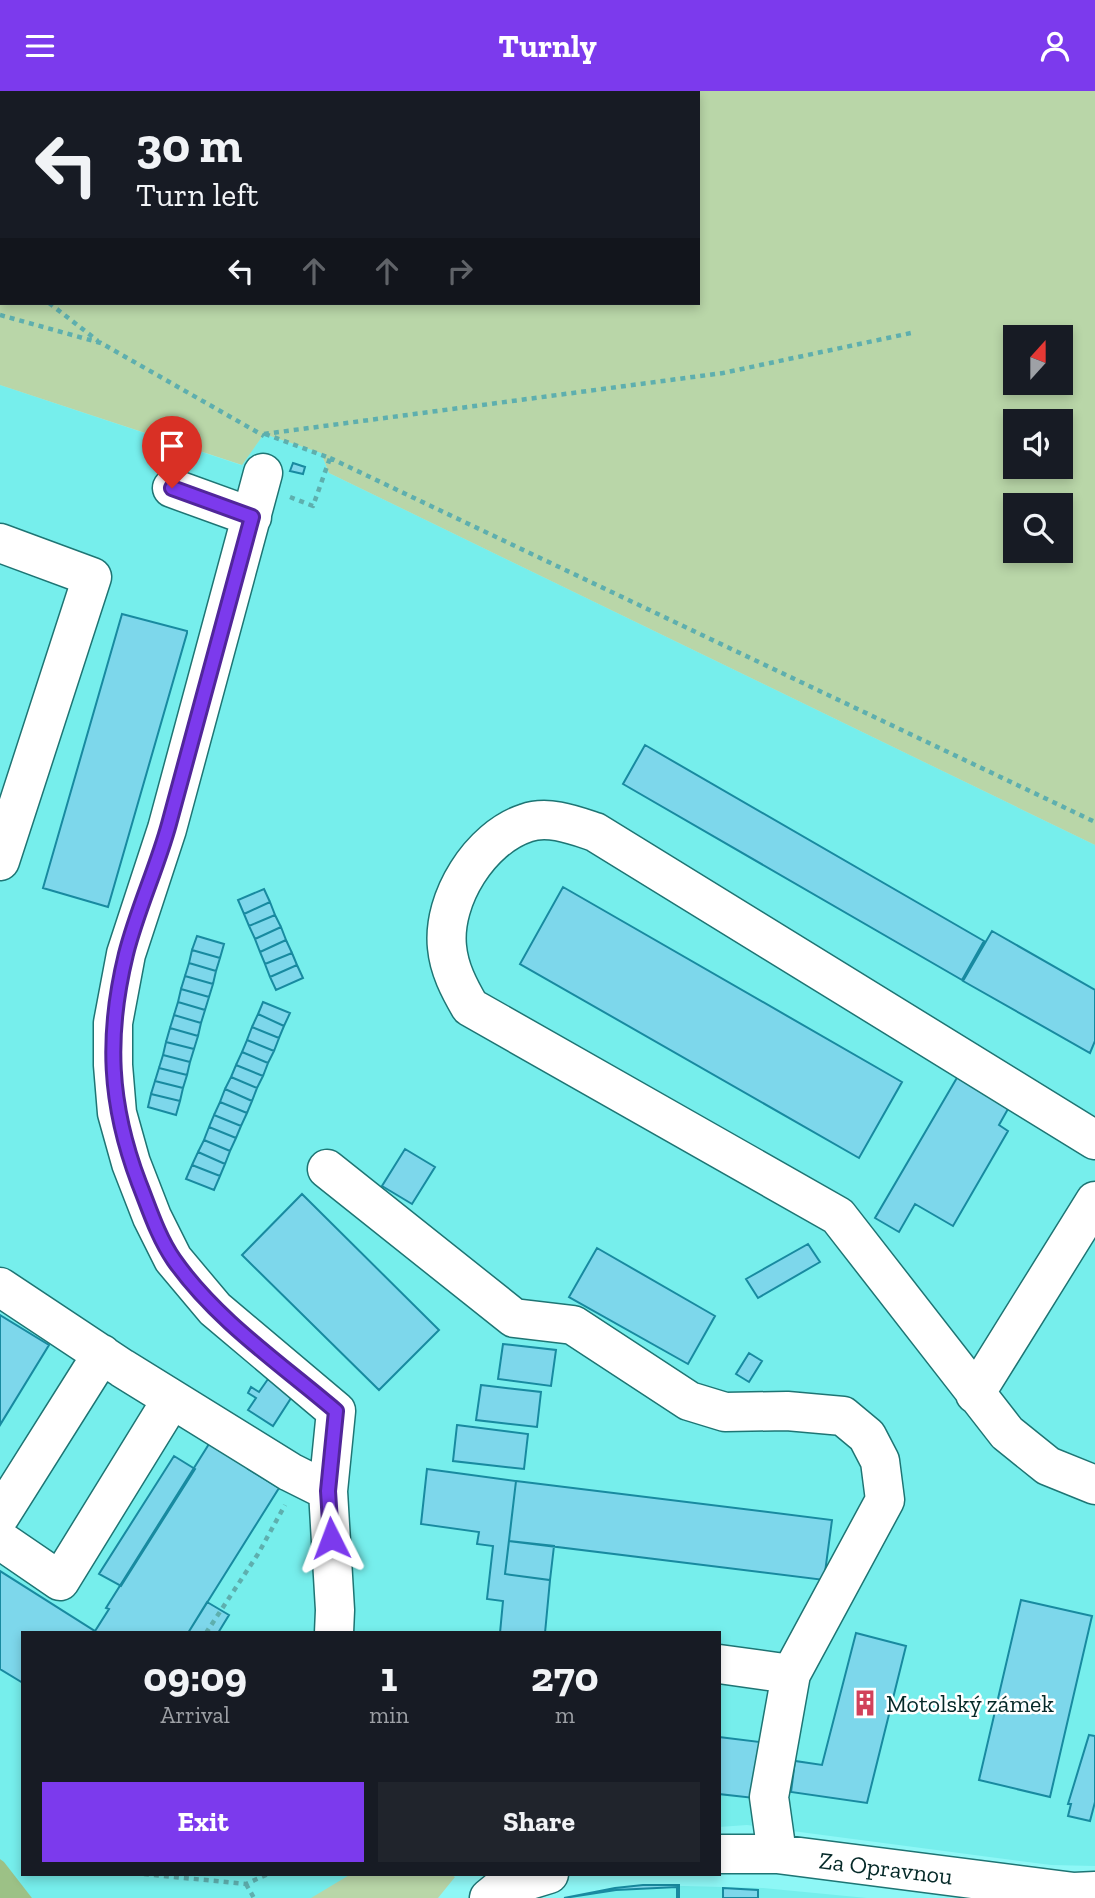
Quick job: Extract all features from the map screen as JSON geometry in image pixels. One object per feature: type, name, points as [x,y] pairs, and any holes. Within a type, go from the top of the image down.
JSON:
[{"type":"street","points":[[172,488],[259,492],[167,829],[126,954],[113,1023],[117,1113],[131,1163],[152,1217],[173,1259],[215,1308],[336,1411],[314,1484],[335,1610],[334,1631]]},
{"type":"street","points":[[0,543],[93,577],[0,861]]},
{"type":"street","points":[[1095,1140],[595,832],[559,821],[527,822],[499,838],[477,858],[459,886],[447,920],[447,947],[455,980],[470,1007],[838,1216],[1007,1433],[1048,1466],[1095,1485]]},
{"type":"street","points":[[327,1169],[514,1318],[573,1325],[689,1401],[725,1412],[787,1411],[843,1416],[867,1436],[880,1461],[886,1500],[791,1674],[769,1797],[777,1854]]},
{"type":"street","points":[[975,1394],[1095,1201]]},
{"type":"street","points":[[0,1286],[172,1399],[314,1484]]},
{"type":"street","points":[[0,1516],[102,1354]]},
{"type":"street","points":[[0,1540],[60,1581],[172,1399]]},
{"type":"street","points":[[1048,1466],[1095,1463]]},
{"type":"street","points":[[721,1664],[791,1674]]},
{"type":"street","name":"Za Opravnou","points":[[721,1854],[777,1854],[1074,1892],[1095,1891]]},
{"type":"street","points":[[491,1887],[541,1876]]},
{"type":"path","points":[[52,305],[100,343],[264,434],[330,458],[1095,822]]},
{"type":"path","points":[[0,315],[100,343]]},
{"type":"path","points":[[264,434],[723,373],[911,333]]},
{"type":"path","points":[[264,434],[259,492],[313,506],[330,458]]},
{"type":"path","points":[[207,1631],[258,1553],[314,1484]]},
{"type":"path","points":[[164,1876],[246,1884],[264,1876]]},
{"type":"path","points":[[246,1884],[254,1898]]},
{"type":"shaded area","points":[[0,385],[241,465],[264,434],[321,453],[329,473],[1095,845],[1095,1866],[1051,1865],[747,1825],[721,1827],[721,1631],[21,1631],[21,1876],[356,1876],[316,1898],[32,1898],[0,1859]]},
{"type":"shaded area","points":[[643,1885],[763,1888],[867,1898],[564,1898]]},
{"type":"green space","points":[[700,91],[1095,91],[1095,845],[329,473],[321,453],[264,434],[242,465],[0,385],[0,305],[700,305]]},
{"type":"green space","points":[[0,1859],[4,1862],[32,1898],[0,1898]]},
{"type":"green space","points":[[348,1876],[455,1877],[438,1898],[311,1898]]},
{"type":"building","points":[[293,463],[305,467],[303,474],[290,471]]},
{"type":"building","points":[[122,614],[187,633],[108,907],[43,888]]},
{"type":"building","points":[[645,745],[984,941],[962,980],[623,784]]},
{"type":"building","points":[[563,887],[902,1082],[859,1158],[520,964]]},
{"type":"building","points":[[264,889],[270,902],[244,914],[238,900]]},
{"type":"building","points":[[270,902],[275,915],[249,926],[244,914]]},
{"type":"building","points":[[275,915],[281,927],[255,939],[249,926]]},
{"type":"building","points":[[281,927],[286,940],[260,952],[255,939]]},
{"type":"building","points":[[992,931],[1095,990],[1095,1041],[1090,1053],[963,981]]},
{"type":"building","points":[[197,936],[224,944],[220,958],[192,950]]},
{"type":"building","points":[[286,940],[292,953],[265,964],[260,952]]},
{"type":"building","points":[[192,950],[220,958],[216,971],[189,963]]},
{"type":"building","points":[[292,953],[297,965],[270,977],[265,964]]},
{"type":"building","points":[[189,963],[216,971],[213,984],[185,976]]},
{"type":"building","points":[[297,965],[303,978],[276,990],[270,977]]},
{"type":"building","points":[[185,976],[213,984],[209,997],[181,989]]},
{"type":"building","points":[[181,989],[209,997],[205,1010],[178,1002]]},
{"type":"building","points":[[178,1002],[205,1010],[201,1023],[174,1015]]},
{"type":"building","points":[[263,1002],[290,1013],[284,1026],[258,1014]]},
{"type":"building","points":[[258,1014],[284,1026],[279,1038],[252,1027]]},
{"type":"building","points":[[174,1015],[201,1023],[198,1036],[170,1028]]},
{"type":"building","points":[[252,1027],[279,1038],[274,1051],[247,1040]]},
{"type":"building","points":[[170,1028],[198,1036],[194,1049],[166,1042]]},
{"type":"building","points":[[247,1040],[274,1051],[268,1063],[242,1052]]},
{"type":"building","points":[[166,1042],[194,1049],[190,1062],[163,1055]]},
{"type":"building","points":[[242,1052],[268,1063],[263,1076],[236,1065]]},
{"type":"building","points":[[163,1055],[190,1062],[187,1075],[159,1068]]},
{"type":"building","points":[[236,1065],[263,1076],[257,1088],[231,1077]]},
{"type":"building","points":[[159,1068],[187,1075],[183,1088],[155,1081]]},
{"type":"building","points":[[958,1076],[1013,1100],[999,1125],[1008,1131],[953,1226],[915,1204],[899,1232],[875,1218]]},
{"type":"building","points":[[231,1077],[257,1088],[252,1101],[225,1089]]},
{"type":"building","points":[[155,1081],[183,1088],[180,1101],[151,1094]]},
{"type":"building","points":[[225,1089],[252,1101],[247,1113],[220,1102]]},
{"type":"building","points":[[151,1094],[180,1101],[176,1115],[148,1107]]},
{"type":"building","points":[[220,1102],[247,1113],[241,1126],[214,1115]]},
{"type":"building","points":[[214,1115],[241,1126],[236,1138],[209,1127]]},
{"type":"building","points":[[209,1127],[236,1138],[230,1151],[204,1140]]},
{"type":"building","points":[[204,1140],[230,1151],[225,1164],[198,1152]]},
{"type":"building","points":[[405,1149],[435,1167],[412,1204],[382,1186]]},
{"type":"building","points":[[198,1152],[225,1164],[220,1176],[192,1165]]},
{"type":"building","points":[[192,1165],[220,1176],[214,1190],[186,1179]]},
{"type":"building","points":[[302,1194],[439,1330],[379,1390],[242,1255]]},
{"type":"building","points":[[808,1244],[820,1262],[758,1298],[746,1279]]},
{"type":"building","points":[[597,1248],[715,1316],[688,1364],[569,1297]]},
{"type":"building","points":[[0,1315],[49,1345],[0,1425]]},
{"type":"building","points":[[503,1344],[556,1350],[551,1386],[498,1379]]},
{"type":"building","points":[[749,1353],[762,1361],[749,1382],[736,1374]]},
{"type":"building","points":[[268,1379],[293,1395],[273,1426],[248,1410],[256,1398],[248,1393],[251,1387],[259,1392]]},
{"type":"building","points":[[481,1385],[541,1392],[537,1427],[476,1420]]},
{"type":"building","points":[[457,1425],[528,1434],[524,1469],[453,1461]]},
{"type":"building","points":[[209,1444],[252,1462],[248,1469],[279,1488],[189,1631],[95,1631],[109,1609],[106,1608]]},
{"type":"building","points":[[174,1456],[195,1469],[121,1586],[99,1574]]},
{"type":"building","points":[[427,1469],[516,1481],[505,1574],[550,1580],[545,1631],[500,1631],[503,1601],[487,1599],[493,1546],[477,1544],[479,1532],[421,1524]]},
{"type":"building","points":[[516,1481],[832,1520],[824,1580],[509,1541]]},
{"type":"building","points":[[509,1541],[554,1546],[550,1580],[505,1574]]},
{"type":"building","points":[[0,1571],[95,1631],[21,1631],[21,1682],[0,1669]]},
{"type":"building","points":[[1021,1600],[1092,1616],[1050,1797],[979,1780]]},
{"type":"building","points":[[207,1602],[229,1615],[219,1631],[189,1631]]},
{"type":"building","name":"Motolský zámek","points":[[856,1633],[906,1646],[867,1803],[791,1792],[795,1761],[822,1765]]},
{"type":"building","points":[[1089,1735],[1095,1736],[1095,1802],[1090,1821],[1068,1816],[1071,1804],[1068,1804]]},
{"type":"building","points":[[721,1737],[760,1742],[754,1798],[721,1794]]},
{"type":"building","points":[[679,1885],[679,1898],[677,1887],[616,1890],[564,1898],[615,1888]]},
{"type":"building","points":[[723,1888],[758,1890],[758,1898],[723,1898]]},
{"type":"place","name":"Motolský zámek","points":[[865,1703]]},
{"type":"route","points":[[172,488],[252,517],[167,829],[126,954],[113,1023],[117,1113],[131,1163],[152,1217],[173,1259],[215,1308],[336,1411],[328,1491],[331,1538]]}]
